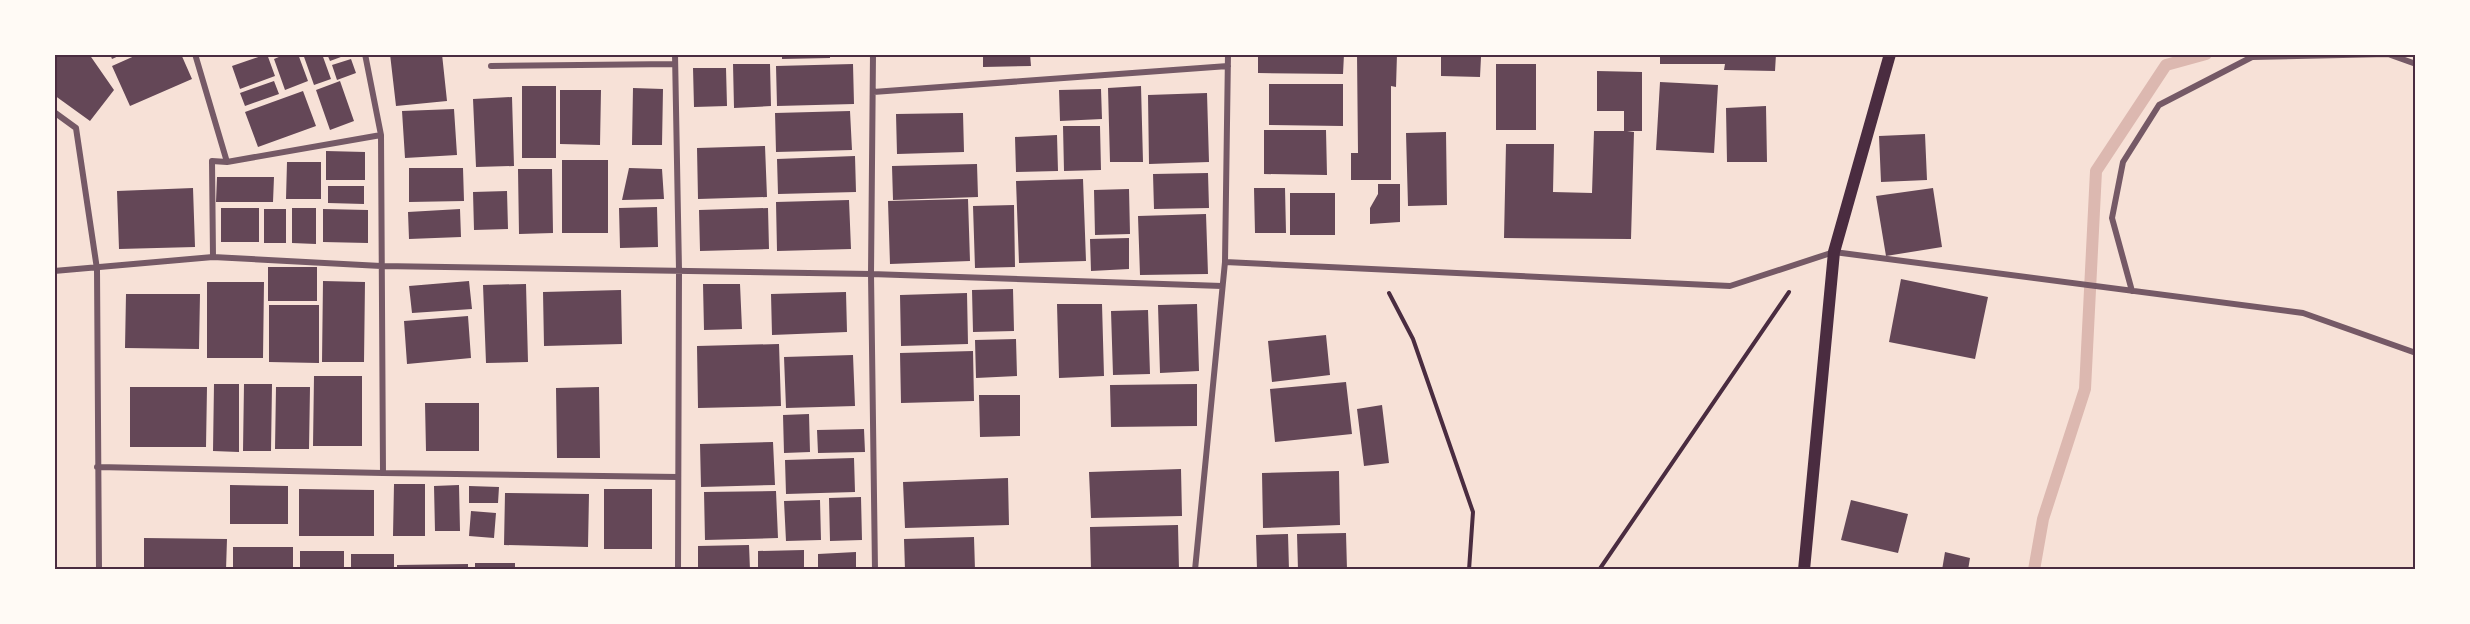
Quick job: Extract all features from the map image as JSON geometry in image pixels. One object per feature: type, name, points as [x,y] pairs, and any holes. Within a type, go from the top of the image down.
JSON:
[{"type":"main road","points":[[1804,570],[1834,252],[1890,54]]},
{"type":"street","points":[[195,54],[227,162]]},
{"type":"street","points":[[365,54],[381,135],[383,473]]},
{"type":"street","points":[[675,54],[679,270],[678,570]]},
{"type":"street","points":[[873,54],[871,274],[875,570]]},
{"type":"street","points":[[1195,570],[1225,262],[1228,54]]},
{"type":"street","points":[[2132,291],[2112,218],[2123,162],[2159,105],[2252,57],[2388,54],[2416,64]]},
{"type":"street","points":[[491,66],[675,64]]},
{"type":"street","points":[[873,92],[1228,66]]},
{"type":"street","points":[[54,112],[76,128],[97,269],[99,570]]},
{"type":"street","points":[[213,256],[212,161],[227,162],[381,135]]},
{"type":"street","points":[[1225,262],[1730,286],[1834,252],[2303,313],[2416,353]]},
{"type":"street","points":[[54,271],[97,269],[213,256],[381,266],[871,274],[1222,286]]},
{"type":"street","points":[[97,467],[678,477]]},
{"type":"path","points":[[1599,570],[1811,259]]},
{"type":"path","points":[[1376,269],[1413,339],[1473,513],[1469,570]]},
{"type":"building","points":[[54,54],[89,54],[114,90],[90,121],[54,95]]},
{"type":"building","points":[[110,54],[123,54],[112,59]]},
{"type":"building","points":[[139,54],[181,54],[192,79],[130,106],[112,66]]},
{"type":"building","points":[[267,54],[275,76],[240,89],[232,66]]},
{"type":"building","points":[[286,54],[298,54],[308,81],[285,90],[274,59]]},
{"type":"building","points":[[303,54],[322,54],[331,79],[314,85]]},
{"type":"building","points":[[327,54],[349,54],[330,61]]},
{"type":"building","points":[[390,54],[442,54],[447,101],[396,106]]},
{"type":"building","points":[[782,54],[830,54],[830,58],[782,59]]},
{"type":"building","points":[[892,54],[922,54],[922,56],[892,57]]},
{"type":"building","points":[[983,54],[1030,54],[1031,66],[983,67]]},
{"type":"building","points":[[1258,54],[1344,54],[1343,74],[1258,73]]},
{"type":"building","points":[[1357,54],[1397,54],[1396,87],[1391,86],[1391,180],[1351,180],[1351,153],[1358,153]]},
{"type":"building","points":[[1441,54],[1596,54],[1596,57],[1481,57],[1480,77],[1441,76]]},
{"type":"building","points":[[1660,54],[1776,54],[1775,71],[1724,70],[1725,64],[1660,64]]},
{"type":"building","points":[[351,59],[356,73],[337,80],[332,65]]},
{"type":"building","points":[[733,64],[770,64],[771,106],[734,108]]},
{"type":"building","points":[[853,64],[854,104],[777,106],[776,66]]},
{"type":"building","points":[[1496,64],[1536,64],[1536,130],[1496,130]]},
{"type":"building","points":[[693,68],[726,68],[727,106],[694,107]]},
{"type":"building","points":[[1597,71],[1642,72],[1642,131],[1627,131],[1634,132],[1631,239],[1504,238],[1506,144],[1554,144],[1553,192],[1592,193],[1594,131],[1624,131],[1624,111],[1597,111]]},
{"type":"building","points":[[274,81],[279,94],[245,106],[240,93]]},
{"type":"building","points":[[340,81],[354,121],[330,130],[316,90]]},
{"type":"building","points":[[1660,82],[1718,85],[1714,153],[1656,150]]},
{"type":"building","points":[[1269,84],[1343,84],[1343,126],[1269,125]]},
{"type":"building","points":[[522,86],[556,86],[556,158],[522,158]]},
{"type":"building","points":[[1141,86],[1143,162],[1110,162],[1108,88]]},
{"type":"building","points":[[633,88],[663,89],[662,145],[632,145]]},
{"type":"building","points":[[1101,89],[1102,119],[1060,121],[1059,90]]},
{"type":"building","points":[[560,90],[601,90],[600,145],[560,144]]},
{"type":"building","points":[[303,91],[316,126],[258,147],[245,112]]},
{"type":"building","points":[[1207,93],[1209,162],[1149,164],[1148,95]]},
{"type":"building","points":[[512,97],[514,166],[476,167],[473,99]]},
{"type":"building","points":[[1766,106],[1767,162],[1727,162],[1726,108]]},
{"type":"building","points":[[454,109],[457,155],[405,158],[402,111]]},
{"type":"building","points":[[850,111],[852,150],[776,152],[775,113]]},
{"type":"building","points":[[963,113],[964,152],[897,154],[896,114]]},
{"type":"building","points":[[1063,126],[1100,126],[1101,170],[1064,171]]},
{"type":"building","points":[[1264,130],[1326,130],[1327,175],[1264,174]]},
{"type":"building","points":[[1446,132],[1447,205],[1408,206],[1406,133]]},
{"type":"building","points":[[1925,134],[1927,180],[1881,182],[1879,136]]},
{"type":"building","points":[[1057,135],[1058,171],[1016,172],[1015,137]]},
{"type":"building","points":[[765,146],[767,197],[698,199],[697,148]]},
{"type":"building","points":[[326,151],[365,152],[365,180],[326,180]]},
{"type":"building","points":[[855,156],[856,192],[778,194],[777,159]]},
{"type":"building","points":[[562,160],[608,160],[608,233],[562,233]]},
{"type":"building","points":[[287,162],[321,162],[321,199],[286,199]]},
{"type":"building","points":[[977,164],[978,197],[893,200],[892,166]]},
{"type":"building","points":[[409,168],[463,168],[464,201],[409,202]]},
{"type":"building","points":[[629,168],[662,169],[664,199],[622,200]]},
{"type":"building","points":[[518,169],[552,169],[553,233],[519,234]]},
{"type":"building","points":[[1208,173],[1209,208],[1154,209],[1153,174]]},
{"type":"building","points":[[217,177],[274,177],[273,202],[216,202]]},
{"type":"building","points":[[1083,179],[1086,261],[1019,263],[1016,181]]},
{"type":"building","points":[[1378,184],[1400,184],[1400,222],[1370,224],[1370,208],[1378,194]]},
{"type":"building","points":[[328,186],[364,186],[364,204],[328,203]]},
{"type":"building","points":[[193,188],[195,247],[119,249],[117,191]]},
{"type":"building","points":[[1254,188],[1285,188],[1286,233],[1255,233]]},
{"type":"building","points":[[1933,188],[1942,247],[1886,256],[1876,196]]},
{"type":"building","points":[[1129,189],[1130,234],[1095,235],[1094,190]]},
{"type":"building","points":[[507,191],[508,229],[474,230],[473,192]]},
{"type":"building","points":[[1290,193],[1335,193],[1335,235],[1290,235]]},
{"type":"building","points":[[968,199],[970,261],[890,264],[888,201]]},
{"type":"building","points":[[849,200],[851,249],[777,251],[776,202]]},
{"type":"building","points":[[1014,205],[1015,267],[975,268],[973,206]]},
{"type":"building","points":[[657,207],[658,247],[620,248],[619,208]]},
{"type":"building","points":[[221,208],[259,208],[259,242],[221,242]]},
{"type":"building","points":[[292,208],[316,208],[316,244],[292,243]]},
{"type":"building","points":[[768,208],[769,249],[700,251],[699,210]]},
{"type":"building","points":[[264,209],[286,209],[286,243],[264,243]]},
{"type":"building","points":[[323,209],[368,210],[368,243],[323,242]]},
{"type":"building","points":[[460,209],[461,237],[409,239],[408,212]]},
{"type":"building","points":[[1206,214],[1208,274],[1140,275],[1138,216]]},
{"type":"building","points":[[1129,238],[1129,269],[1091,271],[1090,239]]},
{"type":"building","points":[[268,267],[317,267],[317,301],[268,301]]},
{"type":"building","points":[[1901,279],[1988,297],[1975,359],[1889,342]]},
{"type":"building","points":[[323,281],[365,282],[364,362],[322,362]]},
{"type":"building","points":[[469,281],[472,309],[412,313],[409,286]]},
{"type":"building","points":[[207,282],[264,282],[263,358],[207,358]]},
{"type":"building","points":[[526,284],[528,362],[486,363],[483,285]]},
{"type":"building","points":[[703,284],[740,284],[742,329],[704,330]]},
{"type":"building","points":[[1013,289],[1014,331],[973,332],[972,290]]},
{"type":"building","points":[[621,290],[622,344],[544,346],[543,292]]},
{"type":"building","points":[[846,292],[847,332],[772,335],[771,294]]},
{"type":"building","points":[[967,293],[968,344],[901,346],[900,295]]},
{"type":"building","points":[[126,294],[200,294],[199,349],[125,348]]},
{"type":"building","points":[[1057,304],[1102,304],[1104,376],[1059,378]]},
{"type":"building","points":[[1197,304],[1199,371],[1160,373],[1158,305]]},
{"type":"building","points":[[269,305],[319,305],[319,363],[269,362]]},
{"type":"building","points":[[1148,310],[1150,374],[1113,375],[1111,311]]},
{"type":"building","points":[[468,316],[471,358],[407,364],[404,321]]},
{"type":"building","points":[[1326,335],[1330,375],[1272,382],[1268,341]]},
{"type":"building","points":[[1016,339],[1017,376],[976,378],[975,340]]},
{"type":"building","points":[[779,344],[781,406],[698,408],[697,346]]},
{"type":"building","points":[[973,351],[974,401],[901,403],[900,353]]},
{"type":"building","points":[[853,355],[855,406],[786,408],[784,357]]},
{"type":"building","points":[[314,376],[362,376],[362,446],[313,446]]},
{"type":"building","points":[[1346,382],[1352,434],[1275,442],[1270,389]]},
{"type":"building","points":[[214,384],[239,384],[239,452],[213,451]]},
{"type":"building","points":[[244,384],[272,384],[271,451],[243,451]]},
{"type":"building","points":[[1197,384],[1197,426],[1111,427],[1110,385]]},
{"type":"building","points":[[130,387],[207,387],[206,447],[130,447]]},
{"type":"building","points":[[276,387],[310,387],[309,449],[275,449]]},
{"type":"building","points":[[599,387],[600,458],[557,458],[556,388]]},
{"type":"building","points":[[979,395],[1020,395],[1020,436],[980,437]]},
{"type":"building","points":[[425,403],[479,403],[479,451],[426,451]]},
{"type":"building","points":[[1382,405],[1389,463],[1364,466],[1357,409]]},
{"type":"building","points":[[809,414],[810,452],[784,453],[783,415]]},
{"type":"building","points":[[864,429],[865,452],[818,453],[817,430]]},
{"type":"building","points":[[773,442],[775,485],[701,487],[700,444]]},
{"type":"building","points":[[854,458],[855,492],[786,494],[785,460]]},
{"type":"building","points":[[1181,469],[1182,516],[1091,518],[1089,472]]},
{"type":"building","points":[[1339,471],[1340,525],[1263,528],[1262,473]]},
{"type":"building","points":[[1008,478],[1009,525],[905,528],[903,482]]},
{"type":"building","points":[[394,484],[425,484],[425,536],[393,536]]},
{"type":"building","points":[[230,485],[288,486],[288,524],[230,524]]},
{"type":"building","points":[[459,485],[460,531],[435,531],[434,486]]},
{"type":"building","points":[[469,486],[499,487],[498,503],[469,503]]},
{"type":"building","points":[[299,489],[374,490],[374,536],[299,536]]},
{"type":"building","points":[[604,489],[652,489],[652,549],[604,549]]},
{"type":"building","points":[[776,491],[778,538],[705,540],[704,492]]},
{"type":"building","points":[[505,493],[589,494],[588,547],[504,545]]},
{"type":"building","points":[[861,497],[862,540],[830,541],[829,498]]},
{"type":"building","points":[[820,500],[821,540],[786,541],[784,501]]},
{"type":"building","points":[[1851,500],[1908,514],[1898,553],[1841,540]]},
{"type":"building","points":[[471,511],[496,513],[494,538],[469,536]]},
{"type":"building","points":[[1178,525],[1179,570],[1091,570],[1090,527]]},
{"type":"building","points":[[1346,533],[1347,570],[1298,570],[1297,534]]},
{"type":"building","points":[[1288,534],[1289,570],[1257,570],[1256,535]]},
{"type":"building","points":[[974,537],[975,570],[905,570],[904,539]]},
{"type":"building","points":[[144,538],[227,539],[226,570],[144,570]]},
{"type":"building","points":[[749,545],[750,570],[698,570],[698,546]]},
{"type":"building","points":[[233,547],[293,547],[293,570],[233,570]]},
{"type":"building","points":[[804,550],[804,570],[758,570],[758,551]]},
{"type":"building","points":[[300,551],[344,551],[344,570],[300,570]]},
{"type":"building","points":[[856,552],[856,570],[818,570],[818,554]]},
{"type":"building","points":[[1945,552],[1970,558],[1968,570],[1942,570]]},
{"type":"building","points":[[351,554],[394,554],[394,570],[351,570]]},
{"type":"building","points":[[475,563],[515,563],[515,570],[475,570]]},
{"type":"building","points":[[468,564],[468,570],[397,570],[397,565]]},
{"type":"building","points":[[54,568],[80,568],[80,570],[54,570]]},
{"type":"waterway","points":[[2034,570],[2043,519],[2085,389],[2096,171],[2166,65],[2206,54]]}]
